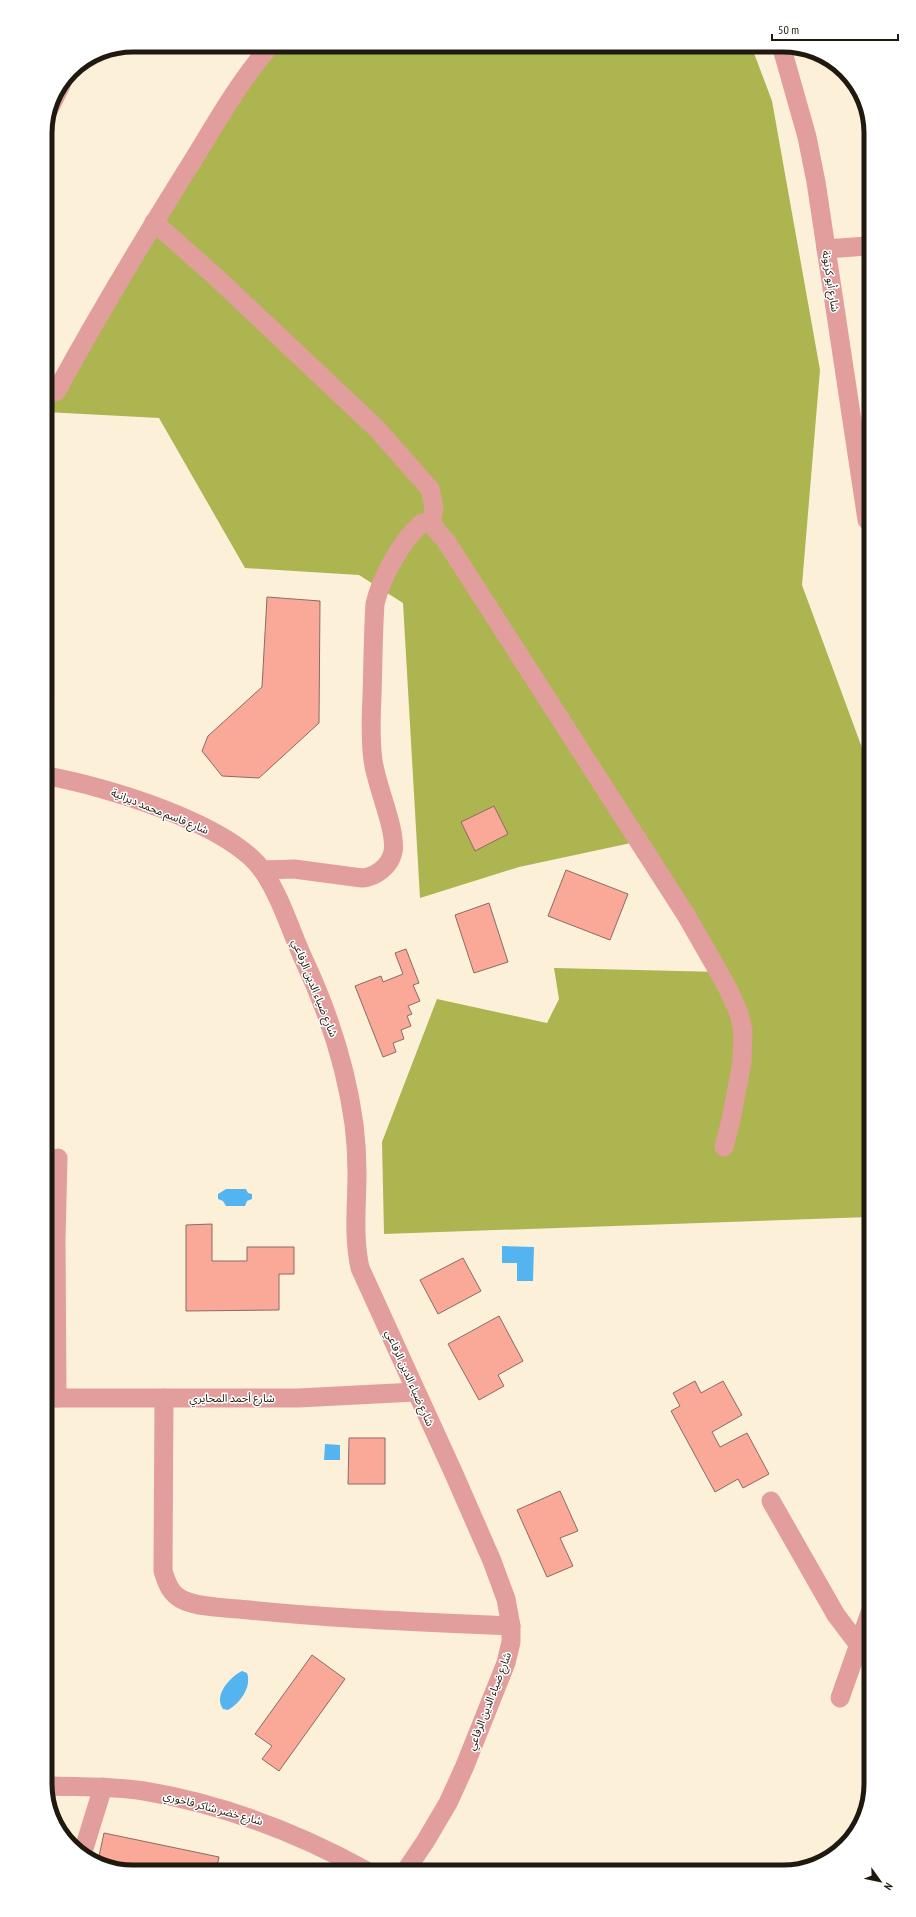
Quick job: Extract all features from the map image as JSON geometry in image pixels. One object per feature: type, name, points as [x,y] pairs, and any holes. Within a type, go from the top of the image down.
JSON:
[{"type":"street","points":[[56,392],[106,302],[154,222],[220,116],[266,52]]},
{"type":"street","name":"شارع أبو كرتونة","points":[[783,52],[807,137],[826,250],[864,500]]},
{"type":"street","points":[[154,222],[217,278],[377,430],[430,489],[434,508],[431,524]]},
{"type":"street","points":[[826,250],[864,246]]},
{"type":"street","points":[[262,870],[300,870],[369,878],[379,872],[390,860],[393,854],[392,835],[376,780],[371,738],[375,604],[378,589],[385,575],[413,531],[422,523],[431,524],[446,541],[677,902],[726,985],[739,1013],[743,1031],[742,1062],[731,1120],[724,1147]]},
{"type":"street","name":"شارع قاسم محمد ديرانية","points":[[52,777],[78,781],[112,792],[207,828],[244,852],[262,870]]},
{"type":"street","name":"شارع ضياء الدين الرفاعي","points":[[262,870],[279,900],[324,1005],[336,1039],[354,1129],[357,1174],[355,1247],[360,1268],[392,1336],[415,1392],[454,1474],[492,1561],[506,1599],[511,1626],[511,1642],[506,1663],[464,1768],[448,1803],[409,1865]]},
{"type":"street","points":[[53,1398],[58,1158]]},
{"type":"street","name":"شارع أحمد المحايري","points":[[53,1398],[298,1398],[415,1392]]},
{"type":"street","points":[[164,1398],[163,1571],[168,1586],[174,1594],[183,1600],[195,1604],[270,1612],[511,1626]]},
{"type":"street","points":[[771,1501],[836,1616],[858,1644]]},
{"type":"street","points":[[840,1698],[864,1627]]},
{"type":"street","name":"شارع خضر شاكر فاخوري","points":[[52,1786],[103,1787],[143,1790],[227,1810],[274,1825],[355,1865]]},
{"type":"street","points":[[84,1848],[103,1787]]},
{"type":"green space","points":[[271,52],[754,52],[772,101],[820,370],[802,585],[864,753],[864,1217],[384,1234],[382,1142],[437,999],[547,1023],[559,999],[554,968],[721,972],[631,843],[519,867],[420,898],[403,603],[359,575],[245,568],[159,418],[52,412],[52,387]]},
{"type":"water","points":[[226,1189],[246,1189],[248,1193],[252,1194],[252,1199],[247,1201],[245,1206],[226,1206],[223,1201],[218,1199],[218,1194]]},
{"type":"water","points":[[502,1246],[534,1247],[533,1281],[517,1281],[517,1263],[502,1263]]},
{"type":"water","points":[[325,1444],[340,1445],[340,1460],[324,1460]]},
{"type":"water","points":[[242,1671],[247,1673],[248,1678],[248,1684],[244,1694],[237,1703],[228,1710],[223,1709],[220,1704],[221,1692],[228,1682]]},
{"type":"building","points":[[267,597],[320,601],[319,723],[259,778],[222,776],[202,751],[208,736],[262,687]]},
{"type":"building","points":[[494,806],[508,834],[475,851],[461,822]]},
{"type":"building","points":[[566,870],[628,894],[610,940],[548,916]]},
{"type":"building","points":[[489,903],[508,962],[474,973],[455,915]]},
{"type":"building","points":[[406,949],[419,983],[413,985],[420,1001],[408,1006],[412,1014],[407,1016],[411,1026],[401,1030],[404,1039],[393,1043],[396,1052],[383,1057],[355,986],[381,976],[383,982],[403,974],[395,953]]},
{"type":"building","points":[[212,1224],[212,1261],[247,1261],[247,1247],[294,1247],[294,1274],[279,1274],[279,1310],[186,1311],[186,1225]]},
{"type":"building","points":[[463,1258],[481,1291],[438,1314],[420,1280]]},
{"type":"building","points":[[499,1316],[523,1361],[498,1375],[504,1386],[479,1400],[448,1344]]},
{"type":"building","points":[[695,1381],[701,1393],[723,1381],[742,1415],[712,1432],[720,1447],[747,1433],[769,1474],[743,1488],[738,1479],[715,1492],[671,1411],[680,1406],[673,1393]]},
{"type":"building","points":[[349,1438],[385,1438],[385,1484],[348,1484]]},
{"type":"building","points":[[560,1491],[578,1531],[560,1538],[573,1566],[547,1577],[517,1510]]},
{"type":"building","points":[[312,1655],[345,1679],[279,1771],[262,1759],[272,1746],[255,1734]]},
{"type":"building","points":[[104,1833],[219,1857],[217,1865],[128,1865],[112,1862],[99,1857]]}]
